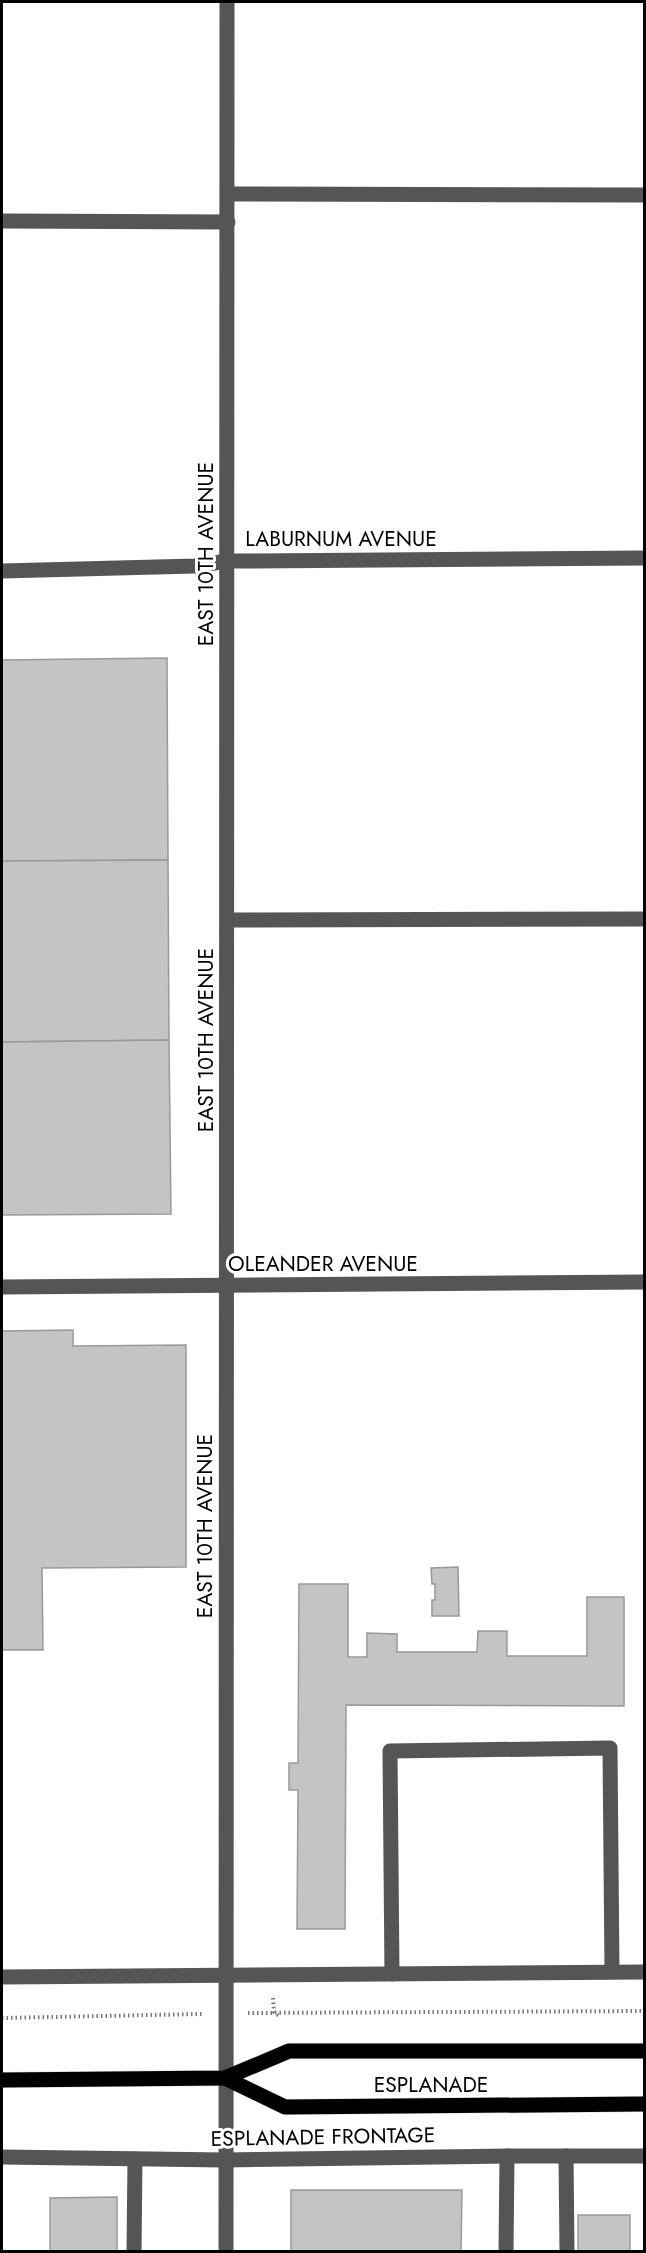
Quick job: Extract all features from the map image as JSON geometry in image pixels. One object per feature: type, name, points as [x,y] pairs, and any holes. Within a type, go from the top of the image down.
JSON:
[{"type":"main road","name":"ESPLANADE","points":[[2,2080],[225,2078],[289,2051],[645,2051]]},
{"type":"main road","name":"ESPLANADE","points":[[225,2078],[285,2107],[645,2104]]},
{"type":"street","name":"EAST 10TH AVENUE","points":[[226,2252],[227,2]]},
{"type":"street","points":[[228,194],[645,195]]},
{"type":"street","points":[[2,222],[228,222]]},
{"type":"street","name":"LABURNUM AVENUE","points":[[2,572],[195,566],[227,561],[645,558]]},
{"type":"street","points":[[227,920],[645,919]]},
{"type":"street","name":"OLEANDER AVENUE","points":[[2,1287],[645,1282]]},
{"type":"street","points":[[392,1974],[390,1751],[610,1748],[612,1972]]},
{"type":"street","points":[[2,1977],[645,1972]]},
{"type":"street","points":[[506,2252],[507,2156]]},
{"type":"street","points":[[566,2156],[567,2252]]},
{"type":"street","name":"ESPLANADE FRONTAGE","points":[[2,2157],[225,2160],[645,2156]]},
{"type":"street","points":[[134,2252],[135,2159]]},
{"type":"path","points":[[273,1994],[273,2012]]},
{"type":"path","points":[[2,2018],[273,2012],[645,2011]]},
{"type":"path","points":[[273,2012],[279,2016]]},
{"type":"building","points":[[167,658],[168,860],[2,861],[2,660]]},
{"type":"building","points":[[168,860],[169,1040],[2,1042],[2,861]]},
{"type":"building","points":[[169,1040],[171,1214],[2,1215],[2,1042]]},
{"type":"building","points":[[73,1330],[73,1346],[186,1345],[186,1567],[42,1568],[43,1650],[2,1650],[2,1331]]},
{"type":"building","points":[[458,1567],[459,1616],[432,1616],[435,1584],[432,1584],[431,1568]]},
{"type":"building","points":[[299,1584],[348,1584],[348,1657],[367,1657],[367,1633],[397,1634],[397,1652],[477,1652],[478,1631],[507,1631],[507,1656],[587,1656],[587,1597],[624,1597],[624,1706],[346,1705],[345,1929],[297,1929],[298,1790],[289,1790],[289,1763],[298,1763]]},
{"type":"building","points":[[291,2190],[462,2190],[461,2252],[291,2252]]},
{"type":"building","points":[[117,2197],[117,2252],[50,2252],[50,2198]]},
{"type":"building","points":[[578,2215],[630,2215],[630,2252],[578,2252]]}]
